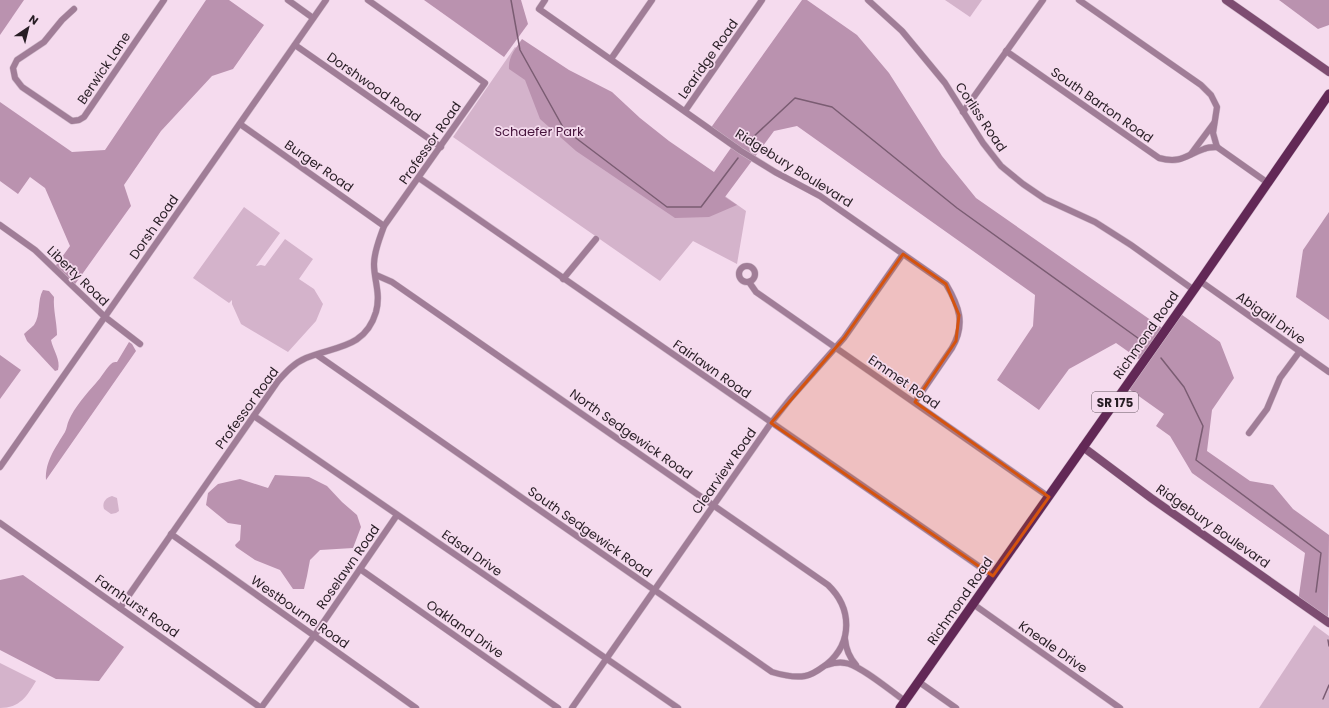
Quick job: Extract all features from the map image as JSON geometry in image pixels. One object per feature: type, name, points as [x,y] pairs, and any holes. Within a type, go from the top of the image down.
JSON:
[{"type":"main road","name":"Richmond Road","points":[[903,705],[1194,290],[1329,94]]},
{"type":"street","name":"Berwick Lane","points":[[74,9],[62,20],[44,42],[18,60],[13,68],[15,78],[22,87],[72,121],[79,120],[84,117],[164,0]]},
{"type":"street","points":[[288,0],[314,18]]},
{"type":"street","name":"Dorsh Road","points":[[0,467],[326,0]]},
{"type":"street","name":"Professor Road","points":[[120,608],[278,381],[290,368],[305,358],[340,348],[358,340],[368,328],[376,313],[378,291],[374,264],[375,251],[384,226],[485,83],[368,0]]},
{"type":"street","name":"Ridgebury Boulevard","points":[[545,0],[539,9],[761,164],[820,196],[946,284],[956,301],[959,315],[959,331],[956,341],[915,402]]},
{"type":"street","points":[[611,59],[652,0]]},
{"type":"street","name":"Learidge Road","points":[[685,111],[762,0]]},
{"type":"street","name":"Corliss Road","points":[[868,0],[902,31],[945,84],[983,143],[1001,166],[1023,184],[1045,199],[1095,222],[1131,245],[1194,290]]},
{"type":"street","points":[[964,112],[1043,0]]},
{"type":"street","points":[[1079,0],[1201,85],[1211,95],[1217,107],[1213,133],[1217,147],[1268,183]]},
{"type":"street","points":[[1226,0],[1329,72]]},
{"type":"street","name":"Dorshwood Road","points":[[295,45],[441,147]]},
{"type":"street","name":"South Barton Road","points":[[1006,51],[1158,158],[1168,161],[1186,158],[1205,148],[1217,147]]},
{"type":"street","points":[[1190,156],[1214,122]]},
{"type":"street","name":"Burger Road","points":[[240,124],[384,226]]},
{"type":"street","name":"Fairlawn Road","points":[[419,178],[993,576]]},
{"type":"street","name":"Liberty Road","points":[[0,226],[35,250],[105,317],[140,344]]},
{"type":"street","points":[[564,279],[596,239]]},
{"type":"street","name":"Clearview Road","points":[[572,708],[771,423],[790,399],[844,338],[903,254]]},
{"type":"street","name":"North Sedgewick Road","points":[[376,275],[392,282],[828,585],[835,591],[846,616],[846,649],[857,667]]},
{"type":"street","name":"Abigail Drive","points":[[1200,281],[1329,372]]},
{"type":"street","name":"Emmet Road","points":[[749,282],[756,292],[1049,497]]},
{"type":"street","points":[[1249,433],[1267,409],[1280,378],[1300,351]]},
{"type":"street","name":"South Sedgewick Road","points":[[317,355],[772,672],[786,676],[806,676],[818,671],[837,653],[845,635]]},
{"type":"street","name":"Edsal Drive","points":[[254,416],[678,708]]},
{"type":"street","name":"Ridgebury Boulevard","points":[[1083,448],[1151,498],[1329,623]]},
{"type":"street","name":"Roselawn Road","points":[[261,708],[314,636],[397,515]]},
{"type":"street","name":"Farnhurst Road","points":[[0,523],[261,708]]},
{"type":"street","name":"Westbourne Road","points":[[171,534],[416,708]]},
{"type":"street","name":"Oakland Drive","points":[[360,569],[558,708]]},
{"type":"street","name":"Kneale Drive","points":[[973,604],[1120,708]]},
{"type":"street","points":[[824,666],[837,662],[857,667],[903,705]]},
{"type":"street","points":[[919,682],[956,708]]},
{"type":"highlighted area","points":[[903,254],[946,284],[959,315],[956,341],[915,402],[1049,497],[993,576],[771,423],[844,338]]},
{"type":"green space","points":[[945,0],[982,0],[970,17]]},
{"type":"green space","name":"Schaefer Park","points":[[515,47],[746,211],[737,264],[693,241],[660,281],[453,137]]},
{"type":"green space","points":[[244,207],[280,233],[256,266],[265,266],[285,239],[313,259],[299,279],[314,289],[323,304],[316,321],[288,352],[241,324],[232,304],[232,300],[229,303],[193,278]]},
{"type":"green space","points":[[112,496],[117,498],[119,511],[111,514],[104,509],[103,505],[106,499]]},
{"type":"green space","points":[[1314,625],[1329,636],[1329,708],[1259,708]]},
{"type":"green space","points":[[0,663],[36,681],[26,696],[18,703],[13,706],[0,708]]},
{"type":"shaded area","points":[[0,0],[24,0],[0,35]]},
{"type":"shaded area","points":[[206,0],[229,0],[264,25],[233,69],[212,76],[161,131],[124,185],[131,206],[73,287],[54,268],[70,246],[45,188],[30,177],[18,194],[0,181],[0,102],[72,152],[105,150]]},
{"type":"shaded area","points":[[424,0],[521,0],[528,24],[504,57]]},
{"type":"shaded area","points":[[802,0],[807,0],[857,35],[889,73],[942,156],[976,198],[1165,330],[1178,312],[1220,342],[1234,378],[1212,410],[1207,451],[1250,481],[1273,485],[1293,509],[1329,535],[1328,622],[1298,602],[1305,553],[1192,473],[1170,436],[1156,426],[1164,414],[1126,387],[1143,362],[1116,343],[1069,369],[1039,410],[997,380],[1033,326],[1035,295],[797,126],[774,131],[725,197],[737,205],[709,217],[675,218],[576,151],[540,119],[525,80],[509,69],[511,57],[522,39],[569,70],[612,92],[640,118],[669,141],[714,172],[733,145],[710,129]]},
{"type":"shaded area","points":[[1279,0],[1329,0],[1329,25],[1318,29]]},
{"type":"shaded area","points":[[1329,212],[1329,320],[1296,297],[1303,250]]},
{"type":"shaded area","points":[[43,290],[49,291],[54,297],[57,335],[51,340],[59,366],[58,370],[55,371],[27,341],[24,334],[34,325],[36,321]]},
{"type":"shaded area","points":[[129,342],[136,351],[46,480],[49,460],[65,432],[74,411],[110,365],[113,362],[117,362]]},
{"type":"shaded area","points":[[0,355],[21,370],[0,399]]},
{"type":"shaded area","points":[[275,475],[309,477],[327,486],[357,515],[361,527],[353,548],[320,550],[310,560],[304,589],[293,589],[280,570],[255,560],[236,547],[235,545],[240,540],[241,525],[228,523],[206,505],[208,493],[218,484],[240,479],[268,488]]},
{"type":"shaded area","points":[[23,575],[124,647],[99,681],[56,679],[0,650],[0,580]]},
{"type":"waterway","points":[[511,0],[520,50],[564,129],[667,207],[701,207],[738,158]]},
{"type":"waterway","points":[[747,145],[751,139],[795,98],[832,107],[957,208],[1142,341]]},
{"type":"waterway","points":[[1161,358],[1184,387],[1203,426],[1196,460],[1321,553],[1316,592]]},
{"type":"waterway","points":[[1328,640],[1329,646]]},
{"type":"waterway","points":[[1323,699],[1329,685]]}]
